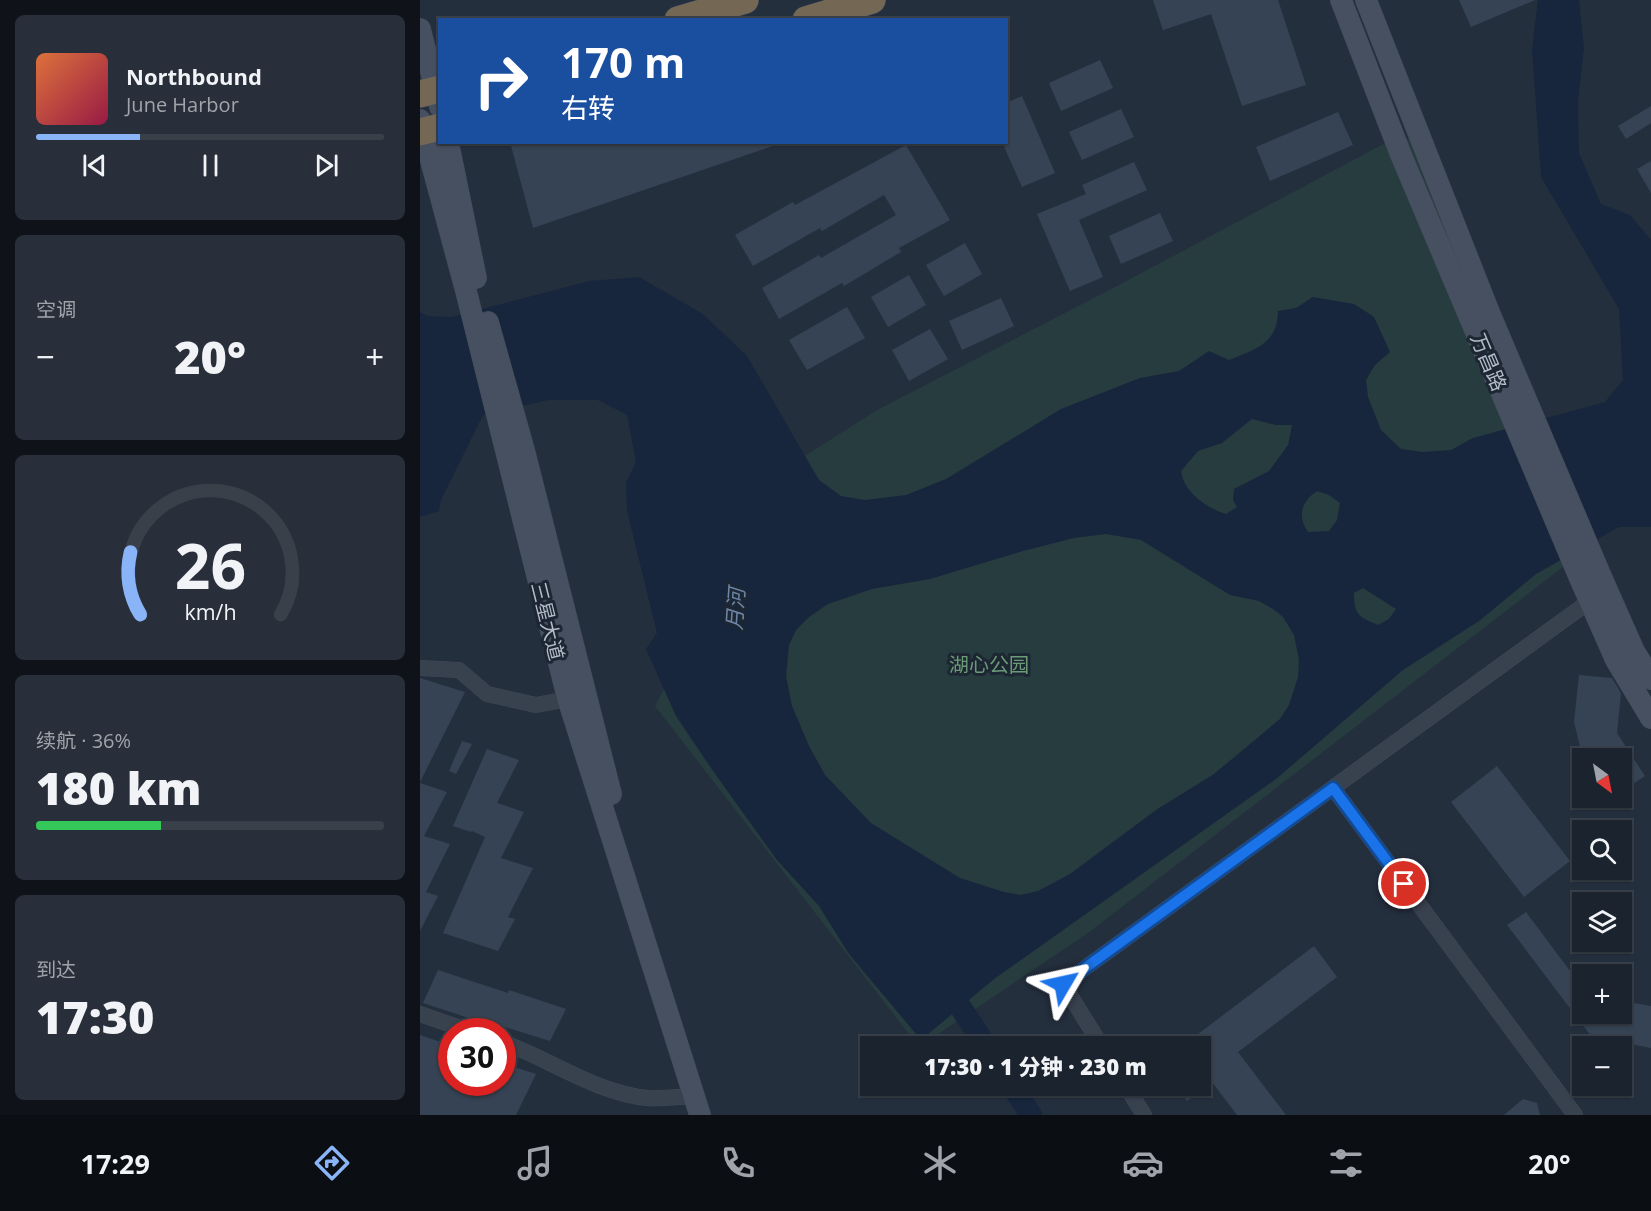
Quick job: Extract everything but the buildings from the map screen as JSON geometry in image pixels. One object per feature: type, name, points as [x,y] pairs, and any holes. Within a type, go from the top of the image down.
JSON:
[{"type":"highway","points":[[685,18],[745,0]]},
{"type":"highway","points":[[813,18],[872,0]]},
{"type":"street","name":"万昌路","points":[[1341,0],[1401,155],[1525,421],[1590,578],[1651,680]]},
{"type":"street","name":"万昌路","points":[[1366,0],[1489,312],[1525,421]]},
{"type":"street","points":[[420,29],[434,95]]},
{"type":"street","name":"三星大道","points":[[426,128],[615,811],[713,1115]]},
{"type":"street","name":"三星大道","points":[[448,144],[472,290]]},
{"type":"street","name":"三星大道","points":[[515,453],[568,699],[697,1106]]},
{"type":"street","name":"万昌路","points":[[1590,578],[1590,601],[1616,660],[1651,718]]},
{"type":"street","points":[[1095,1036],[1063,984],[1590,601]]},
{"type":"street","points":[[420,668],[459,670],[487,694],[536,705],[568,699]]},
{"type":"street","points":[[1333,788],[1575,1115]]},
{"type":"street","points":[[420,1014],[438,1020]]},
{"type":"street","points":[[516,1048],[610,1089],[697,1106]]},
{"type":"street","points":[[1132,1096],[1144,1115]]},
{"type":"green space","name":"湖心公园","points":[[1402,134],[1410,141],[1585,550],[1088,933],[935,1036],[910,1036],[655,706],[775,475],[877,410],[1117,286]]},
{"type":"water","points":[[1538,0],[1579,0],[1584,48],[1578,102],[1579,153],[1601,204],[1630,215],[1651,240],[1651,527],[1619,527],[1536,574],[1479,621],[1403,670],[1276,779],[994,979],[926,1036],[918,1036],[849,954],[819,906],[777,860],[676,716],[646,649],[657,633],[627,511],[626,483],[636,462],[627,415],[598,400],[548,400],[483,415],[441,500],[439,511],[420,517],[420,312],[427,316],[452,317],[589,281],[639,277],[703,314],[747,356],[819,480],[841,496],[865,500],[906,495],[946,479],[1061,409],[1140,378],[1179,371],[1209,351],[1229,360],[1248,353],[1263,344],[1274,331],[1278,311],[1296,308],[1313,297],[1354,304],[1374,317],[1390,352],[1375,365],[1366,380],[1368,397],[1381,430],[1401,449],[1423,452],[1451,450],[1473,438],[1605,402],[1623,380],[1619,309],[1541,177],[1532,49]],"holes":[[[1252,419],[1276,425],[1292,425],[1288,445],[1269,471],[1234,489],[1233,500],[1237,507],[1226,514],[1198,499],[1187,486],[1181,471],[1198,451],[1222,443]],[[1317,491],[1329,495],[1340,503],[1337,520],[1329,531],[1308,532],[1302,510],[1307,500]],[[1106,534],[1141,540],[1230,595],[1259,601],[1283,617],[1294,635],[1299,660],[1298,677],[1289,705],[1280,719],[1214,774],[1156,810],[1070,874],[1038,891],[1021,895],[960,878],[871,823],[825,775],[809,746],[792,706],[786,676],[789,645],[796,630],[809,617],[828,604],[872,589],[930,579],[1074,538]],[[1363,588],[1396,609],[1389,619],[1378,625],[1359,614],[1355,606],[1354,593]]]},
{"type":"waterway","name":"月河","points":[[943,981],[980,1036]]},
{"type":"waterway","name":"月河","points":[[1019,1096],[1031,1115]]},
{"type":"route","points":[[1063,984],[1333,788],[1404,884]]}]
